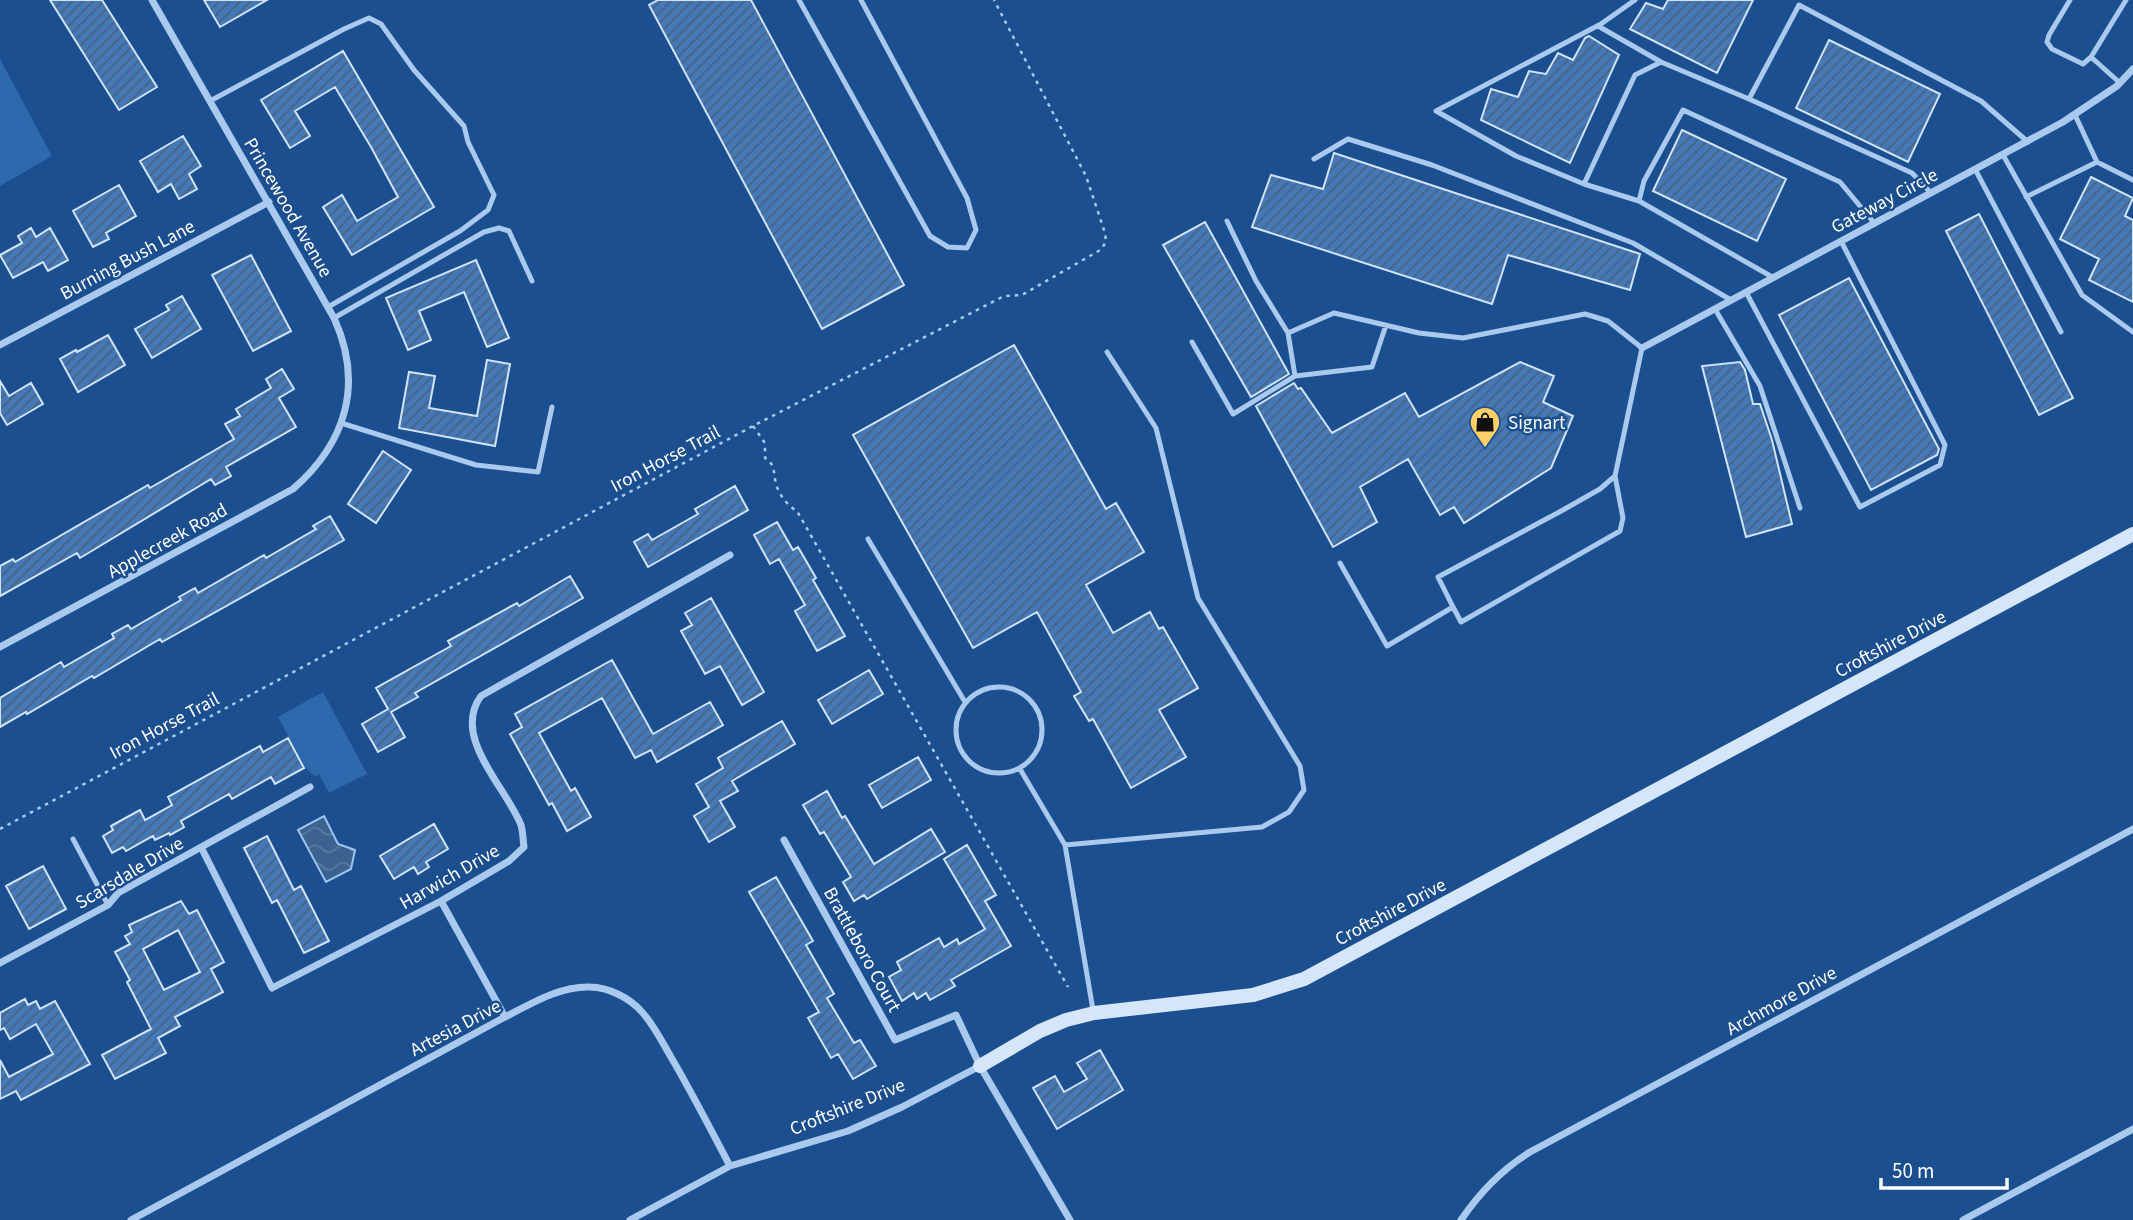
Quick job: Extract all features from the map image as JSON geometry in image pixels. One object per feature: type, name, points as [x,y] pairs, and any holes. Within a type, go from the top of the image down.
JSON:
[{"type":"street","name":"Princewood Avenue","points":[[152,0],[334,318],[347,356],[349,378],[346,403],[334,442]]},
{"type":"street","name":"Gateway Circle","points":[[1642,348],[2028,142],[2075,115],[2120,83],[2133,69]]},
{"type":"street","name":"Burning Bush Lane","points":[[0,345],[269,202]]},
{"type":"street","name":"Applecreek Road","points":[[0,647],[293,489],[309,475],[334,442]]},
{"type":"street","name":"Croftshire Drive","points":[[630,1220],[730,1166],[848,1131],[902,1107],[1040,1031],[1066,1020],[1094,1013],[1253,995],[1304,979],[2133,534]]},
{"type":"street","name":"Harwich Drive","points":[[201,847],[272,988],[441,901],[509,861],[524,847],[522,827],[473,740],[473,706],[481,696],[730,555]]},
{"type":"street","name":"Scarsdale Drive","points":[[0,963],[108,905],[118,893],[310,788]]},
{"type":"street","name":"Archmore Drive","points":[[1461,1220],[1476,1198],[1494,1179],[1530,1152],[2133,829]]},
{"type":"street","name":"Brattleboro Court","points":[[784,840],[895,1040],[956,1014],[980,1066]]},
{"type":"street","points":[[441,901],[505,1017]]},
{"type":"street","name":"Artesia Drive","points":[[131,1220],[505,1017],[551,994],[591,986],[626,998],[641,1010],[651,1023],[730,1166]]},
{"type":"street","points":[[980,1066],[1070,1220]]},
{"type":"street","points":[[1962,1220],[2133,1129]]},
{"type":"lane","points":[[799,0],[930,236],[948,247],[967,248],[975,230],[967,198],[861,0]]},
{"type":"lane","points":[[1635,0],[1599,25],[1436,111],[1516,156],[1584,184],[1639,201],[1774,278]]},
{"type":"lane","points":[[2070,0],[2047,42],[2052,49],[2083,64],[2091,57],[2126,0]]},
{"type":"lane","points":[[1749,99],[1800,5],[1981,101],[2028,142]]},
{"type":"lane","points":[[210,101],[369,18],[382,24],[414,70],[464,126],[468,142],[494,195],[488,210],[460,231],[328,307]]},
{"type":"lane","points":[[1599,25],[1661,62],[1913,173],[1931,194]]},
{"type":"lane","points":[[2091,57],[2120,83]]},
{"type":"lane","points":[[1584,184],[1635,75],[1661,62]]},
{"type":"lane","points":[[1639,201],[1644,181],[1683,110],[1840,182],[1875,224]]},
{"type":"lane","points":[[2075,115],[2097,162],[2133,180]]},
{"type":"lane","points":[[1314,159],[1348,139],[1432,165],[1633,243],[1731,300]]},
{"type":"lane","points":[[2003,155],[2082,295],[2133,332]]},
{"type":"lane","points":[[2026,197],[2097,162]]},
{"type":"lane","points":[[1975,170],[2061,332]]},
{"type":"lane","points":[[1227,221],[1256,281],[1288,333],[1295,376]]},
{"type":"lane","points":[[334,318],[484,232],[499,228],[509,231],[532,281]]},
{"type":"lane","points":[[1746,292],[1860,507],[1940,465],[1945,445],[1841,242]]},
{"type":"lane","points":[[1715,309],[1760,386],[1800,508]]},
{"type":"lane","points":[[1288,333],[1334,313],[1419,333],[1463,338],[1585,314],[1608,321],[1642,348],[1615,475],[1623,518],[1620,531],[1461,622],[1438,577],[1600,489],[1615,475]]},
{"type":"lane","points":[[1192,342],[1233,414],[1295,376],[1372,367],[1386,325]]},
{"type":"lane","points":[[1065,845],[1262,827],[1289,812],[1304,790],[1300,766],[1198,598],[1156,428],[1107,352]]},
{"type":"lane","points":[[341,423],[476,465],[538,472],[552,407]]},
{"type":"lane","points":[[868,539],[965,702]]},
{"type":"lane","points":[[1340,563],[1387,646],[1453,607]]},
{"type":"lane","points":[[1003,686],[1028,697],[1037,708],[1043,735],[1031,760],[1020,769],[991,773],[977,768],[965,758],[958,745],[958,715],[965,702],[976,693],[989,687],[1003,686]]},
{"type":"lane","points":[[1020,769],[1065,845],[1094,1013]]},
{"type":"lane","points":[[73,839],[108,905]]},
{"type":"path","name":"Iron Horse Trail","points":[[0,829],[753,426],[1004,296],[1022,295],[1102,249],[1106,241],[1105,233],[1086,176],[995,0]]},
{"type":"path","points":[[753,426],[765,443],[765,458],[776,472],[776,484],[788,507],[797,511],[1068,987]]},
{"type":"shaded area","points":[[0,59],[52,156],[0,186]]},
{"type":"shaded area","points":[[323,692],[367,774],[329,793],[319,774],[315,777],[305,767],[278,717]]},
{"type":"water","points":[[324,816],[338,844],[355,850],[351,869],[326,882],[298,830]]},
{"type":"building","points":[[50,0],[102,0],[157,87],[119,110]]},
{"type":"building","points":[[204,0],[267,0],[220,27]]},
{"type":"building","points":[[658,0],[751,0],[904,285],[822,329],[649,5]]},
{"type":"building","points":[[1668,0],[1753,0],[1717,73],[1630,29],[1646,3],[1663,9]]},
{"type":"building","points":[[1589,36],[1619,55],[1570,163],[1481,120],[1491,89],[1518,97],[1529,71],[1546,74],[1558,53],[1573,60],[1585,38]]},
{"type":"building","points":[[1829,40],[1940,94],[1908,162],[1796,108]]},
{"type":"building","points":[[343,51],[434,207],[352,255],[323,207],[342,195],[357,221],[398,197],[371,147],[335,87],[295,111],[310,136],[290,148],[261,100]]},
{"type":"building","points":[[1682,130],[1786,179],[1757,241],[1653,191]]},
{"type":"building","points":[[183,136],[201,166],[189,174],[197,189],[179,199],[171,184],[158,192],[140,161]]},
{"type":"building","points":[[1334,153],[1640,254],[1630,290],[1508,255],[1492,304],[1252,227],[1271,175],[1323,189]]},
{"type":"building","points":[[2091,177],[2133,198],[2125,216],[2133,220],[2133,302],[2089,280],[2099,259],[2060,239]]},
{"type":"building","points":[[119,185],[136,216],[106,233],[109,239],[93,247],[73,211]]},
{"type":"building","points":[[1979,214],[2073,398],[2039,415],[1946,231]]},
{"type":"building","points":[[1205,222],[1289,374],[1251,397],[1163,245]]},
{"type":"building","points":[[31,228],[36,237],[50,228],[68,260],[48,271],[43,262],[13,278],[0,255],[22,243],[18,236]]},
{"type":"building","points":[[251,255],[291,331],[253,351],[212,275]]},
{"type":"building","points":[[476,260],[509,338],[487,347],[464,292],[419,311],[431,340],[408,350],[386,298]]},
{"type":"building","points":[[1849,278],[1939,449],[1937,455],[1871,490],[1779,315]]},
{"type":"building","points":[[182,296],[201,329],[152,358],[135,329],[169,310],[166,305]]},
{"type":"building","points":[[108,335],[125,365],[78,392],[60,359]]},
{"type":"building","points":[[1014,345],[1106,509],[1116,503],[1144,552],[1086,585],[1113,633],[1150,612],[1159,629],[1163,627],[1198,688],[1159,710],[1186,757],[1131,788],[1093,719],[1089,721],[1074,696],[1081,692],[1037,612],[973,648],[853,435]]},
{"type":"building","points":[[487,360],[510,364],[495,446],[399,428],[409,372],[435,376],[429,408],[477,416]]},
{"type":"building","points":[[1520,362],[1554,376],[1543,402],[1573,416],[1551,468],[1464,523],[1454,507],[1440,515],[1408,459],[1360,487],[1377,522],[1333,547],[1256,406],[1294,383],[1298,389],[1301,388],[1332,433],[1405,393],[1419,417]]},
{"type":"building","points":[[1740,362],[1745,370],[1753,404],[1760,404],[1772,440],[1792,524],[1746,537],[1702,366]]},
{"type":"building","points":[[282,369],[294,389],[279,398],[296,427],[226,467],[231,476],[215,485],[211,479],[80,558],[77,553],[0,596],[0,566],[13,559],[15,562],[234,439],[225,424],[240,416],[236,409],[271,388],[266,379]]},
{"type":"building","points":[[0,381],[9,396],[31,383],[43,404],[7,425],[0,413]]},
{"type":"building","points":[[383,451],[411,470],[376,523],[348,504]]},
{"type":"building","points":[[735,486],[748,510],[648,567],[634,542],[648,534],[652,540],[698,514],[695,509]]},
{"type":"building","points":[[330,516],[344,540],[162,642],[160,639],[94,678],[92,676],[0,727],[0,698],[61,662],[64,667],[114,638],[112,634],[128,625],[131,629],[181,600],[179,597],[195,588],[198,593],[264,555],[266,558],[316,529],[313,526]]},
{"type":"building","points":[[777,522],[793,550],[798,547],[816,578],[813,580],[845,636],[817,651],[795,611],[805,605],[779,559],[770,564],[754,535]]},
{"type":"building","points":[[570,576],[583,598],[415,693],[418,697],[391,712],[405,737],[378,752],[362,724],[388,709],[376,688],[451,646],[448,641],[517,603],[519,606]]},
{"type":"building","points":[[711,598],[764,692],[742,705],[720,666],[705,674],[681,631],[692,625],[685,613]]},
{"type":"building","points":[[612,660],[653,734],[710,702],[723,725],[657,762],[651,750],[635,758],[602,698],[539,733],[571,791],[575,788],[591,817],[567,831],[552,803],[549,805],[510,734],[522,727],[515,714]]},
{"type":"building","points":[[869,670],[883,694],[832,724],[818,700]]},
{"type":"building","points":[[782,721],[795,744],[732,781],[738,791],[720,801],[735,827],[709,842],[694,816],[709,807],[696,784],[723,768],[718,758]]},
{"type":"building","points":[[288,738],[304,768],[275,784],[271,777],[232,799],[229,794],[181,821],[184,827],[170,835],[169,833],[155,840],[153,836],[126,851],[123,847],[112,853],[103,836],[113,830],[111,826],[140,810],[145,820],[172,805],[168,797],[260,746],[263,752]]},
{"type":"building","points":[[918,757],[931,780],[882,808],[869,785]]},
{"type":"building","points":[[827,791],[874,864],[931,829],[945,852],[867,899],[864,895],[854,901],[843,882],[851,877],[824,832],[820,834],[803,805]]},
{"type":"building","points":[[434,824],[448,849],[426,862],[429,867],[418,874],[414,867],[394,879],[380,856]]},
{"type":"building","points":[[267,836],[294,890],[301,886],[329,941],[304,953],[277,900],[272,903],[244,848]]},
{"type":"building","points":[[967,845],[996,895],[985,901],[1011,946],[951,980],[955,986],[930,1000],[926,993],[917,999],[914,993],[902,1001],[889,977],[901,970],[897,962],[939,938],[944,947],[957,939],[959,944],[985,929],[944,859]]},
{"type":"building","points":[[43,866],[66,909],[29,929],[6,886]]},
{"type":"building","points":[[776,877],[813,941],[806,945],[834,994],[827,998],[854,1043],[860,1040],[876,1066],[853,1079],[838,1054],[831,1058],[808,1018],[819,1012],[749,892]]},
{"type":"building","points":[[181,901],[189,914],[197,910],[224,962],[211,969],[223,992],[175,1017],[180,1026],[158,1038],[166,1053],[115,1079],[102,1055],[151,1029],[115,952],[130,944],[125,936],[132,932],[129,925]],"holes":[[[178,930],[200,972],[164,990],[143,949]]]},
{"type":"building","points":[[25,999],[28,1005],[36,1001],[40,1009],[55,1001],[90,1064],[21,1100],[16,1091],[0,1099],[0,1060],[9,1077],[53,1054],[36,1024],[10,1039],[4,1028],[0,1030],[0,1013]]},
{"type":"building","points":[[1100,1050],[1123,1090],[1057,1129],[1033,1088],[1055,1076],[1064,1092],[1087,1079],[1077,1063]]},
{"type":"place","name":"Signart","points":[[1485,449]]}]
